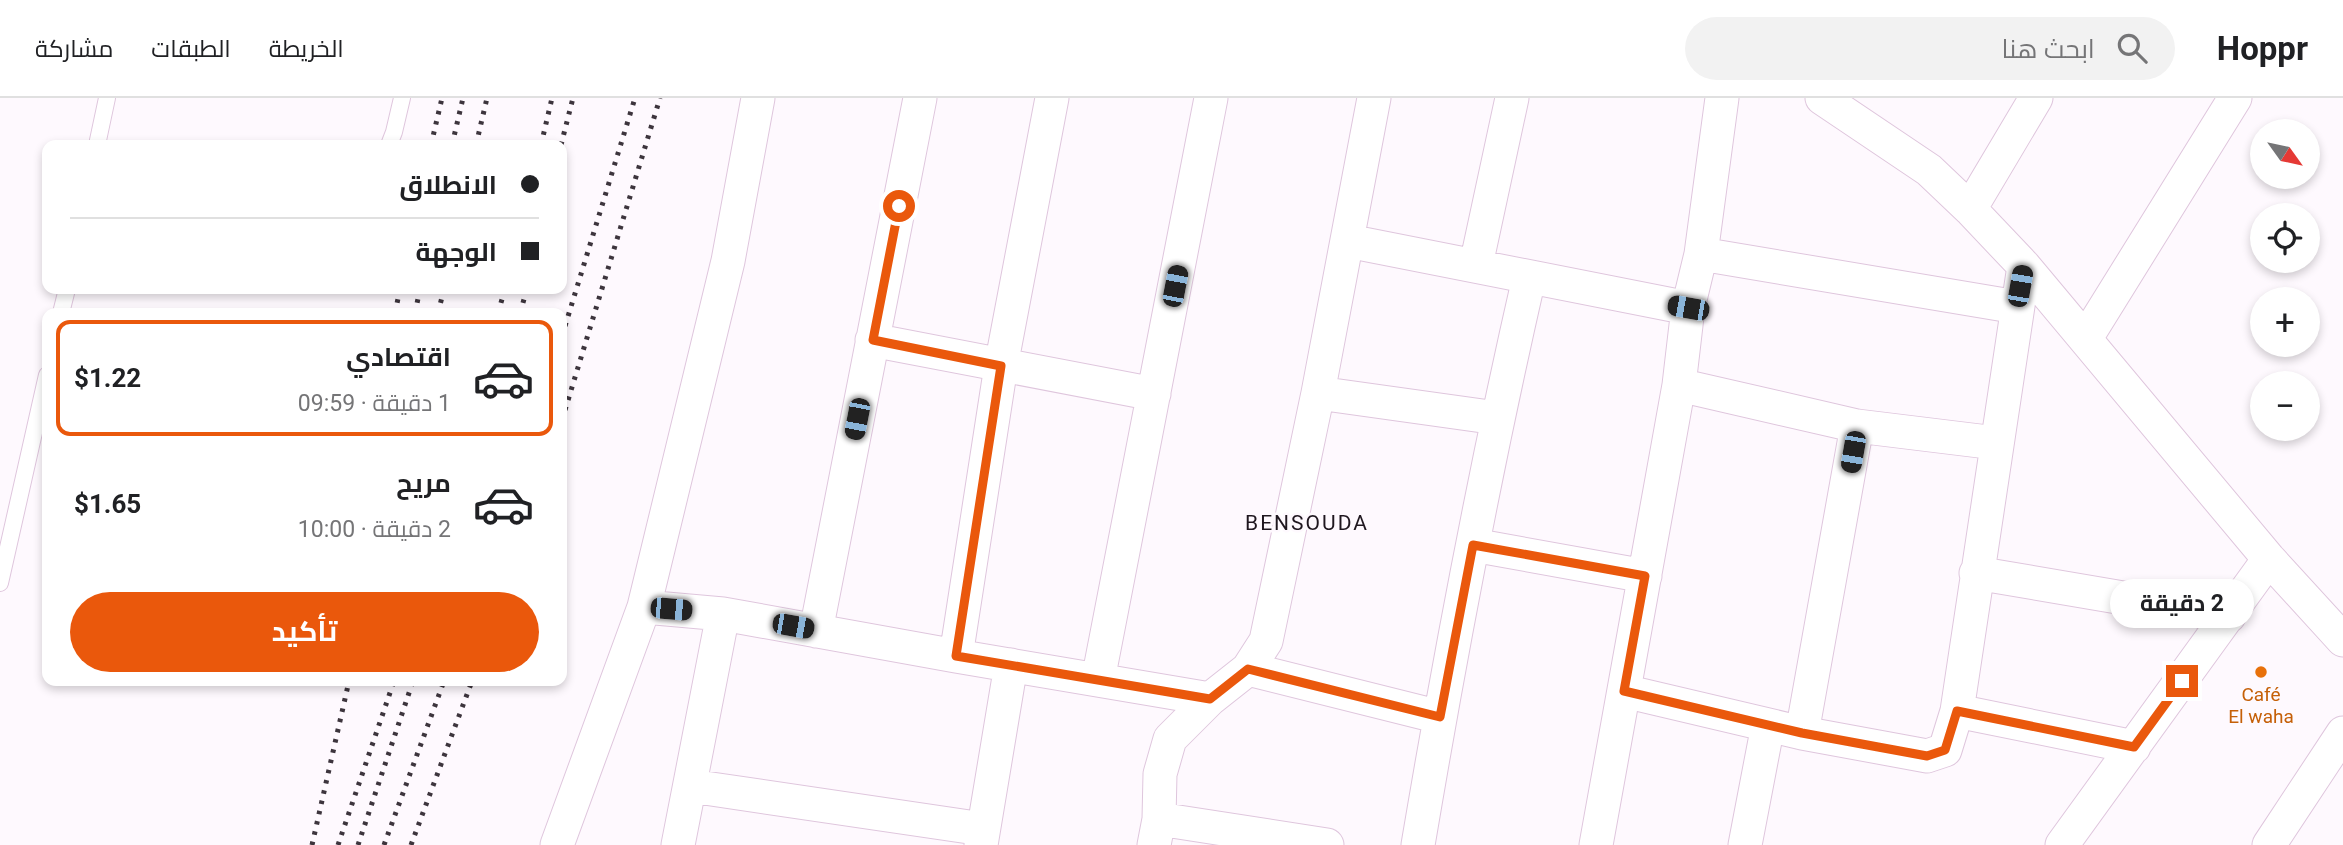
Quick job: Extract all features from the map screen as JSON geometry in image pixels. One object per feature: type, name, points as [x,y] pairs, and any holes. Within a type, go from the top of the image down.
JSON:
[{"type":"street","points":[[557,845],[644,607],[728,261],[758,98]]},
{"type":"street","points":[[816,631],[920,98]]},
{"type":"street","points":[[956,656],[1001,366],[1052,98]]},
{"type":"street","points":[[1098,680],[1211,98]]},
{"type":"street","points":[[1327,845],[1156,832],[1160,774],[1170,739],[1210,699],[1248,669],[1266,641],[1318,393],[1374,98]]},
{"type":"street","points":[[1476,265],[1512,98]]},
{"type":"street","points":[[1596,845],[1679,385],[1688,308],[1701,254],[1722,98]]},
{"type":"street","points":[[1822,98],[1929,170],[1970,209],[2024,266],[2269,559],[2343,640]]},
{"type":"street","points":[[1970,209],[2036,98]]},
{"type":"street","points":[[2086,338],[2235,98]]},
{"type":"street","points":[[1348,241],[1688,308]]},
{"type":"street","points":[[1701,254],[2017,307]]},
{"type":"street","points":[[1624,691],[1802,733],[1927,756],[1945,750],[1957,711],[2024,266]]},
{"type":"street","points":[[1418,845],[1497,418],[1529,278]]},
{"type":"street","points":[[873,340],[1154,394]]},
{"type":"street","points":[[1679,385],[1857,426],[1996,443]]},
{"type":"street","points":[[1318,393],[1497,418]]},
{"type":"street","points":[[1802,733],[1857,426]]},
{"type":"street","points":[[1473,545],[1645,576]]},
{"type":"street","points":[[2062,845],[2269,559]]},
{"type":"street","points":[[1976,573],[2230,616]]},
{"type":"street","points":[[644,607],[723,614],[1210,699]]},
{"type":"street","points":[[678,845],[723,614]]},
{"type":"street","points":[[691,786],[982,837],[1011,665]]},
{"type":"street","points":[[1248,669],[1440,717]]},
{"type":"street","points":[[1957,711],[2134,747]]},
{"type":"street","points":[[1745,845],[1768,724]]},
{"type":"street","points":[[2269,845],[2343,733]]},
{"type":"lane","points":[[98,140],[107,98]]},
{"type":"lane","points":[[390,140],[402,98]]},
{"type":"lane","points":[[0,583],[42,397]]},
{"type":"railway","points":[[432,140],[442,98]]},
{"type":"railway","points":[[453,140],[463,98]]},
{"type":"railway","points":[[477,140],[487,98]]},
{"type":"railway","points":[[542,140],[552,98]]},
{"type":"railway","points":[[562,140],[573,98]]},
{"type":"railway","points":[[567,320],[635,98]]},
{"type":"railway","points":[[567,404],[660,98]]},
{"type":"railway","points":[[396,308],[399,294]]},
{"type":"railway","points":[[416,308],[419,294]]},
{"type":"railway","points":[[439,308],[443,294]]},
{"type":"railway","points":[[499,308],[504,294]]},
{"type":"railway","points":[[521,308],[526,294]]},
{"type":"railway","points":[[312,845],[348,686]]},
{"type":"railway","points":[[338,845],[392,686]]},
{"type":"railway","points":[[358,845],[411,686]]},
{"type":"railway","points":[[384,845],[442,686]]},
{"type":"railway","points":[[411,845],[470,686]]},
{"type":"place","name":"Café El waha","points":[[2261,672]]},
{"type":"district","name":"BENSOUDA","points":[[1307,523]]},
{"type":"route","points":[[899,206],[873,340],[1001,366],[956,656],[1210,699],[1248,669],[1440,717],[1473,545],[1645,576],[1624,691],[1802,733],[1927,756],[1945,750],[1957,711],[2134,747],[2182,681]]}]
